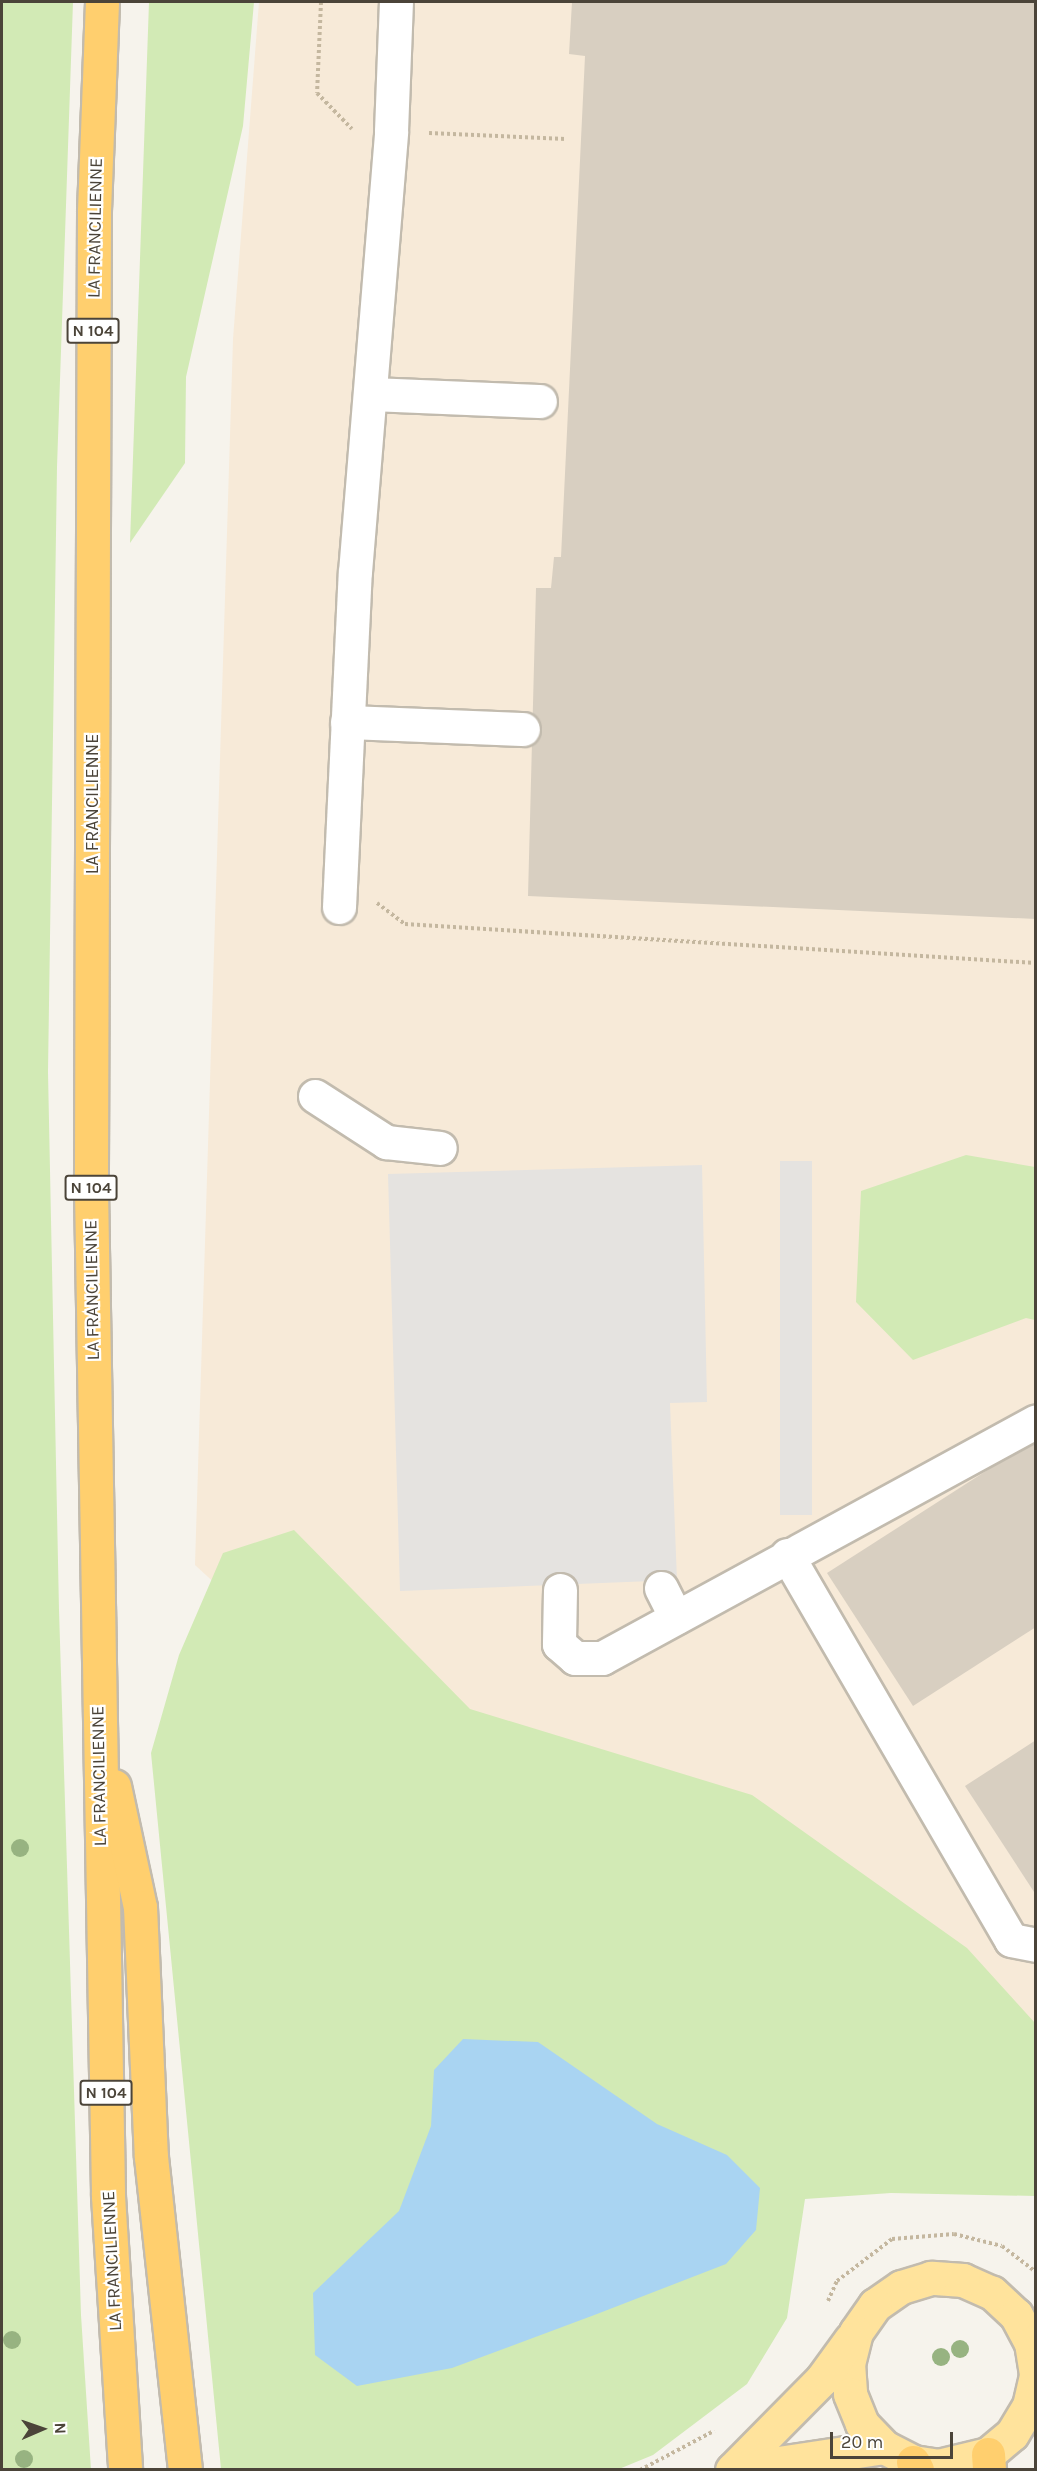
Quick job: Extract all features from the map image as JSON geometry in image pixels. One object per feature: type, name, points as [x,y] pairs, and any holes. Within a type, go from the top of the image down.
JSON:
[{"type":"highway","name":"LA FRANCILIENNE","points":[[102,2],[94,212],[91,1189],[98,1717],[108,2196],[124,2469]]},
{"type":"highway","points":[[98,1717],[140,1907],[151,2157],[185,2469]]},
{"type":"main road","points":[[733,2469],[822,2379],[875,2305],[901,2287],[931,2278],[963,2280],[992,2293],[1035,2304]]},
{"type":"main road","points":[[856,2332],[848,2362],[850,2394],[862,2424],[885,2447],[915,2466],[989,2462],[1012,2434],[1034,2389],[1031,2343],[1016,2315],[992,2293]]},
{"type":"main road","points":[[733,2469],[885,2447]]},
{"type":"lane","points":[[339,892],[347,722],[391,131],[396,2]]},
{"type":"lane","points":[[370,394],[540,401]]},
{"type":"lane","points":[[347,722],[523,729]]},
{"type":"lane","points":[[315,1096],[386,1142],[440,1148]]},
{"type":"lane","points":[[560,1590],[559,1644],[575,1658],[602,1658],[1035,1421]]},
{"type":"lane","points":[[787,1555],[1011,1940],[1035,1945]]},
{"type":"lane","points":[[661,1588],[676,1617]]},
{"type":"path","points":[[339,892],[405,924],[1035,963]]},
{"type":"shaded area","points":[[259,2],[1035,2],[1035,2129],[415,1767],[195,1565],[233,339]]},
{"type":"shaded area","points":[[780,1161],[812,1161],[812,1515],[780,1515]]},
{"type":"shaded area","points":[[702,1165],[707,1402],[670,1403],[677,1580],[400,1591],[388,1174]]},
{"type":"green space","points":[[2,2],[73,2],[57,467],[48,1072],[59,1610],[81,2315],[91,2470],[2,2469]]},
{"type":"green space","points":[[149,2],[254,2],[243,126],[186,377],[185,463],[130,543]]},
{"type":"green space","points":[[966,1155],[1035,1167],[1035,1320],[1026,1318],[913,1360],[856,1302],[861,1191]]},
{"type":"green space","points":[[294,1530],[470,1709],[752,1795],[967,1948],[1035,2023],[1035,2196],[891,2193],[805,2199],[787,2318],[747,2384],[653,2455],[619,2469],[221,2469],[151,1753],[179,1655],[223,1553]]},
{"type":"water","points":[[463,2039],[538,2042],[657,2124],[727,2155],[760,2188],[756,2230],[726,2264],[452,2368],[357,2386],[315,2355],[313,2293],[399,2211],[431,2126],[434,2070]]},
{"type":"building","points":[[572,2],[1036,2],[1036,919],[528,896],[536,588],[551,588],[554,557],[561,557],[585,56],[569,54]]},
{"type":"building","points":[[1036,1439],[1036,1627],[913,1706],[827,1573]]},
{"type":"building","points":[[1036,1740],[1036,1895],[965,1786]]}]
